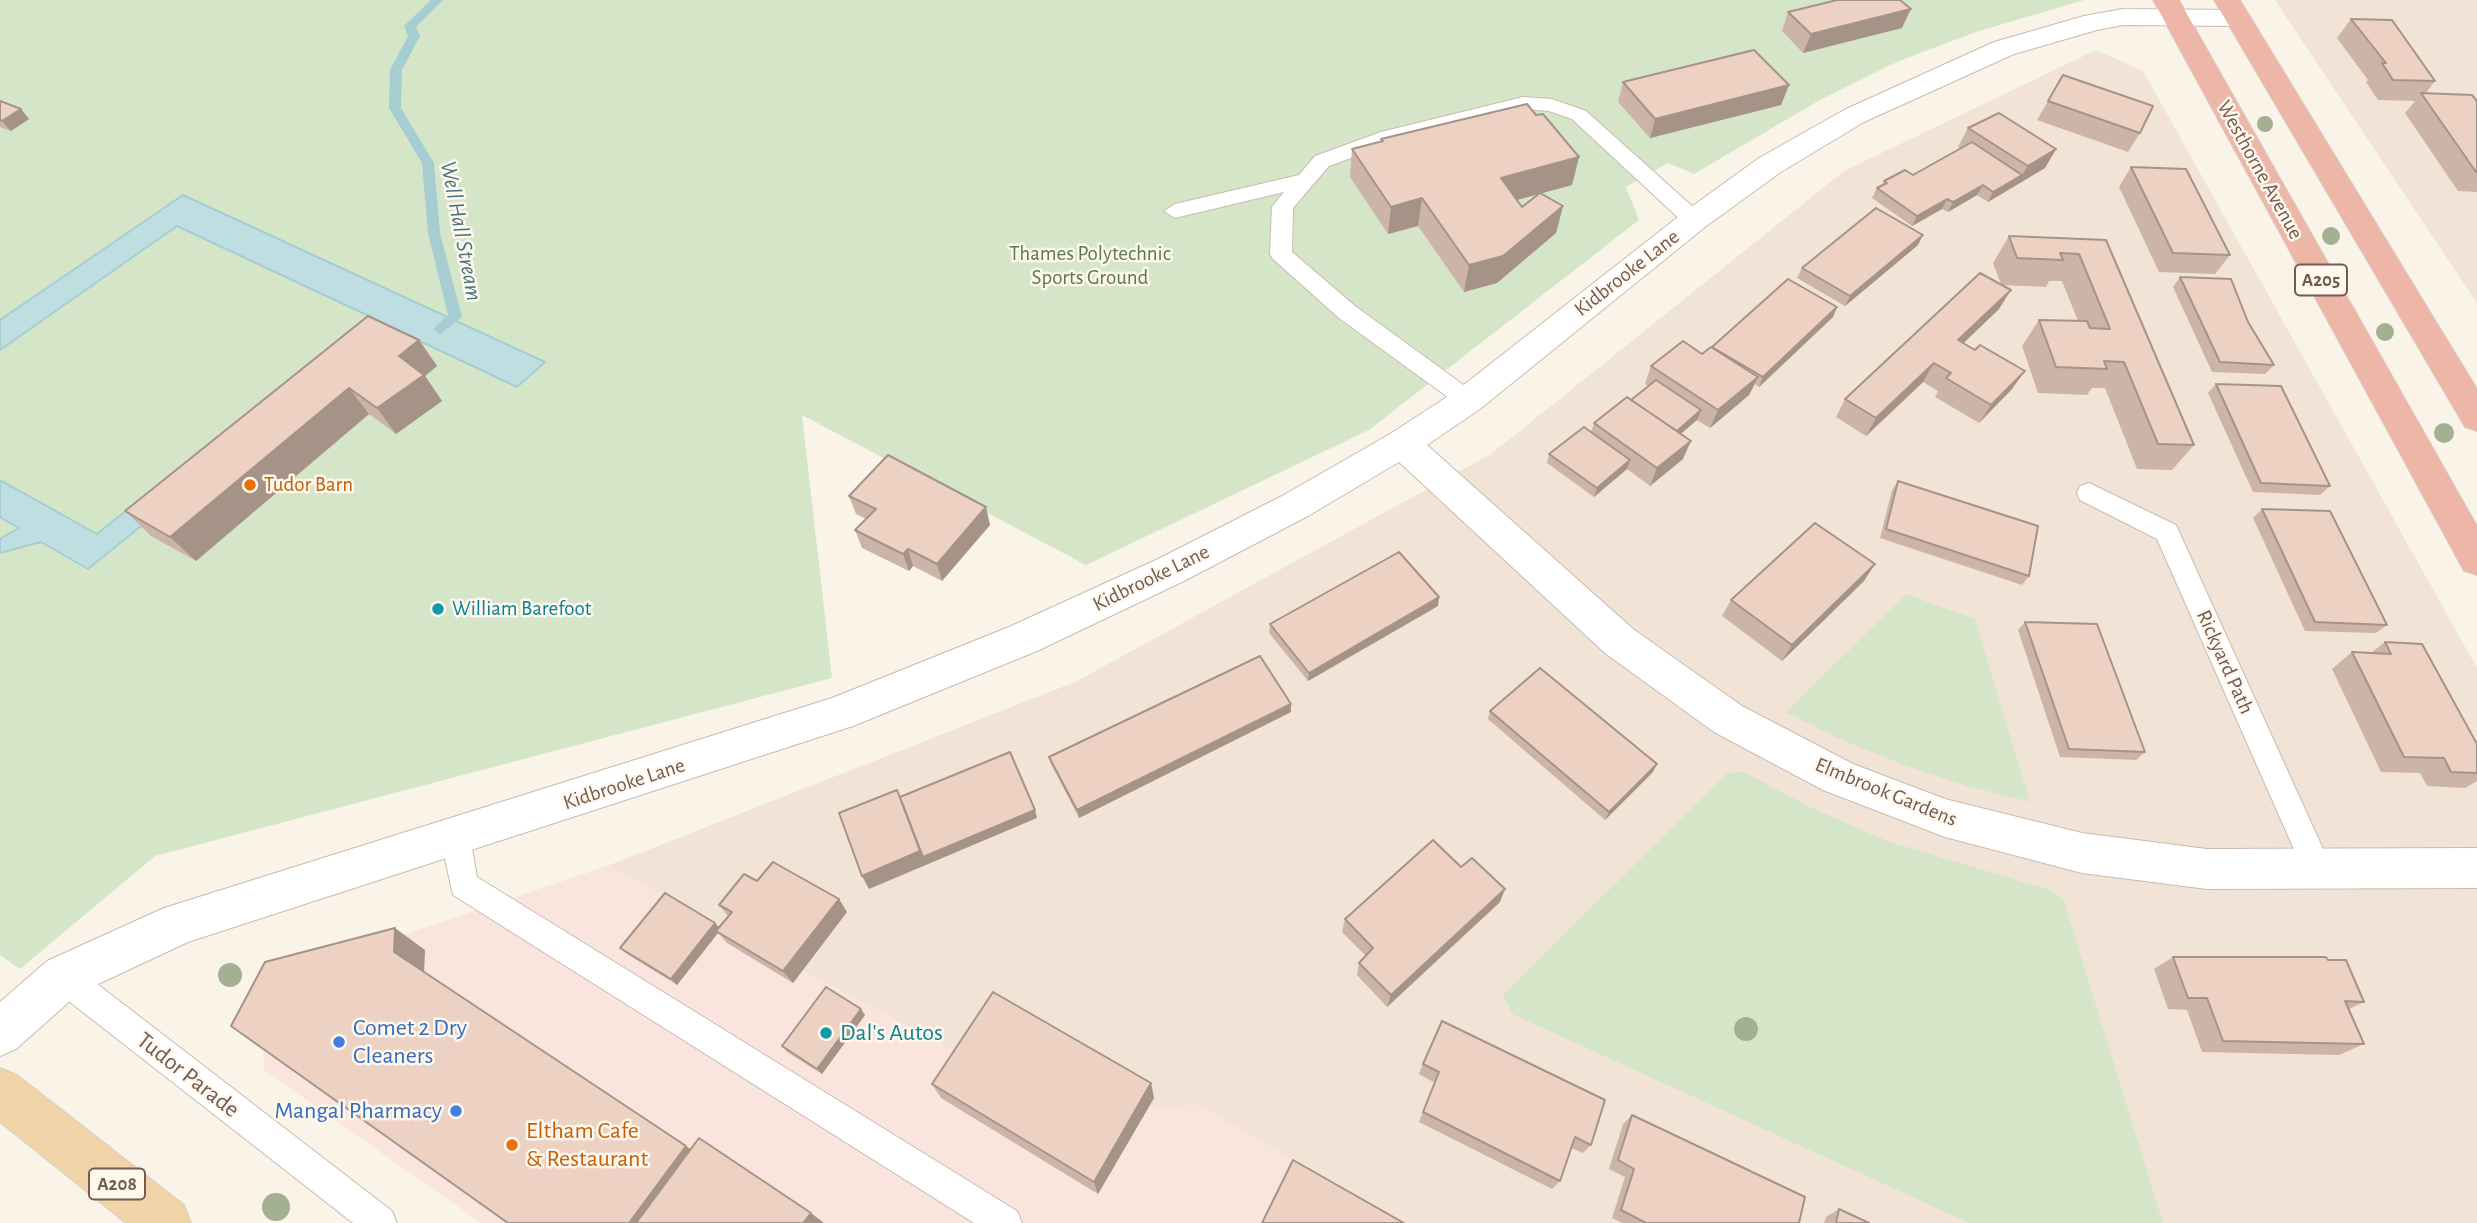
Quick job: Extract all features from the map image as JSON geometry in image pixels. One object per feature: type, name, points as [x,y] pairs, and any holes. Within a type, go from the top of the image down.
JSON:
[{"type":"highway","name":"Westhorne Avenue","points":[[2171,9],[2477,560]]},
{"type":"highway","points":[[2232,9],[2477,418]]},
{"type":"main road","name":"A208","points":[[0,1092],[166,1223]]},
{"type":"street","name":"Kidbrooke Lane","points":[[0,1033],[63,977],[180,923],[839,714],[1023,639],[1171,570],[1261,524],[1402,444],[1468,400],[1694,220],[1770,165],[1854,116],[1926,81],[2004,48],[2081,26],[2171,9],[2232,9]]},
{"type":"street","name":"Elmbrook Gardens","points":[[1402,444],[1619,641],[1728,719],[1838,777],[1945,818],[2082,853],[2207,869],[2318,871],[2477,868]]},
{"type":"lane","points":[[1468,400],[1347,312],[1281,254],[1283,207],[1322,160],[1344,150],[1523,103],[1552,105],[1579,115],[1694,220]]},
{"type":"lane","points":[[1175,211],[1307,180]]},
{"type":"lane","name":"Rickyard Path","points":[[2089,493],[2167,532],[2318,871]]},
{"type":"lane","points":[[455,837],[464,885],[1005,1223]]},
{"type":"lane","name":"Tudor Parade","points":[[63,977],[380,1223]]},
{"type":"shaded area","points":[[2275,0],[2477,0],[2477,303]]},
{"type":"shaded area","points":[[2096,50],[2143,71],[2477,668],[2477,1223],[1402,1223],[1060,1108],[607,866],[1075,682],[1491,454],[1844,171]]},
{"type":"shaded area","points":[[607,866],[1060,1108],[1199,1105],[1402,1223],[481,1223],[264,1070],[261,983]]},
{"type":"green space","name":"Thames Polytechnic Sports Ground","points":[[0,0],[2084,0],[1976,32],[1899,61],[1820,100],[1694,174],[1668,163],[1626,187],[1639,220],[1369,430],[1086,565],[802,415],[832,678],[155,856],[20,969],[0,955]]},
{"type":"green space","points":[[1906,594],[1975,619],[2030,802],[1967,786],[1904,765],[1844,741],[1786,712]]},
{"type":"green space","points":[[1744,772],[1814,809],[1890,842],[2050,890],[2064,901],[2163,1223],[1969,1223],[1512,1014],[1503,995],[1727,773]]},
{"type":"water","points":[[183,195],[545,362],[517,387],[388,326],[88,569],[41,542],[0,553],[0,539],[19,528],[0,517],[0,480],[97,534],[369,316],[177,226],[0,350],[0,320]]},
{"type":"building","points":[[1837,0],[1900,0],[1911,9],[1811,34],[1788,12]]},
{"type":"building","points":[[2351,19],[2392,20],[2435,81],[2393,80],[2382,63],[2386,63]]},
{"type":"building","points":[[1754,50],[1789,85],[1655,119],[1623,82]]},
{"type":"building","points":[[2063,75],[2153,106],[2140,133],[2048,101]]},
{"type":"building","points":[[2421,93],[2472,95],[2477,101],[2477,172],[2476,172]]},
{"type":"building","points":[[0,101],[21,109],[2,121]]},
{"type":"building","points":[[1527,104],[1536,115],[1543,114],[1579,157],[1501,178],[1522,207],[1540,193],[1563,206],[1503,256],[1469,265],[1422,198],[1391,207],[1352,149],[1383,141],[1381,139]]},
{"type":"building","points":[[1999,113],[2056,149],[2028,166],[1968,128]]},
{"type":"building","points":[[1972,142],[2022,175],[1993,192],[1983,185],[1953,202],[1947,199],[1917,216],[1877,188],[1887,183],[1884,181],[1905,170],[1913,175]]},
{"type":"building","points":[[2131,167],[2186,169],[2230,255],[2173,253]]},
{"type":"building","points":[[1876,208],[1923,235],[1850,296],[1802,268]]},
{"type":"building","points":[[2009,236],[2106,240],[2194,445],[2158,444],[2124,362],[2104,361],[2107,369],[2056,367],[2039,320],[2087,321],[2090,328],[2110,329],[2079,254],[2060,253],[2063,260],[2017,258]]},
{"type":"building","points":[[1980,273],[2011,290],[1958,340],[1975,350],[1980,345],[2025,371],[1991,405],[1946,378],[1951,373],[1934,363],[1876,418],[1845,399]]},
{"type":"building","points":[[2180,277],[2231,279],[2248,322],[2274,365],[2220,362]]},
{"type":"building","points":[[1788,279],[1837,307],[1763,377],[1712,347]]},
{"type":"building","points":[[368,316],[419,340],[399,356],[424,375],[377,408],[349,388],[170,537],[125,511]]},
{"type":"building","points":[[1683,341],[1702,354],[1711,347],[1758,377],[1718,410],[1651,366]]},
{"type":"building","points":[[1656,380],[1701,410],[1677,431],[1631,400]]},
{"type":"building","points":[[2216,384],[2281,386],[2330,486],[2261,483]]},
{"type":"building","points":[[1627,397],[1691,441],[1657,468],[1594,423]]},
{"type":"building","points":[[1584,427],[1630,460],[1597,488],[1549,454]]},
{"type":"building","points":[[888,455],[986,507],[937,564],[908,549],[903,554],[855,530],[876,509],[849,496]]},
{"type":"building","points":[[1898,481],[2038,526],[2029,576],[1886,529]]},
{"type":"building","points":[[2262,509],[2330,511],[2387,625],[2315,622]]},
{"type":"building","points":[[1815,523],[1875,564],[1792,645],[1731,600]]},
{"type":"building","points":[[1399,552],[1439,597],[1309,673],[1270,624]]},
{"type":"building","points":[[2025,622],[2097,624],[2145,752],[2069,749]]},
{"type":"building","points":[[2385,642],[2422,644],[2477,744],[2477,773],[2451,772],[2444,758],[2404,757],[2352,652],[2391,654]]},
{"type":"building","points":[[1260,656],[1291,704],[1077,810],[1049,757]]},
{"type":"building","points":[[1540,668],[1657,764],[1609,812],[1490,711]]},
{"type":"building","points":[[1010,752],[1035,810],[923,857],[900,797]]},
{"type":"building","points":[[897,790],[920,851],[862,876],[839,813]]},
{"type":"building","points":[[1433,840],[1461,867],[1472,858],[1505,889],[1391,995],[1359,963],[1373,948],[1345,919]]},
{"type":"building","points":[[773,862],[839,899],[783,971],[716,931],[732,912],[719,905],[744,874],[757,881]]},
{"type":"building","points":[[665,893],[715,923],[671,979],[620,948]]},
{"type":"building","points":[[395,928],[394,952],[686,1146],[629,1223],[508,1223],[231,1026],[265,962]]},
{"type":"building","points":[[2173,957],[2326,957],[2328,960],[2346,960],[2364,1002],[2345,1001],[2364,1044],[2223,1041],[2207,998],[2188,998]]},
{"type":"building","name":"Dal's Autos","points":[[826,987],[861,1009],[817,1069],[782,1046]]},
{"type":"building","points":[[993,992],[1151,1083],[1094,1182],[932,1084]]},
{"type":"building","points":[[1442,1021],[1605,1100],[1591,1145],[1575,1137],[1560,1181],[1423,1112],[1439,1072],[1423,1064]]},
{"type":"building","points":[[1632,1115],[1805,1197],[1799,1223],[1646,1223],[1621,1210],[1634,1169],[1618,1160]]},
{"type":"building","points":[[699,1138],[811,1213],[803,1223],[636,1223]]},
{"type":"building","points":[[1293,1160],[1404,1223],[1262,1223]]},
{"type":"building","points":[[1839,1209],[1869,1223],[1836,1223]]},
{"type":"waterway","name":"Well Hall Stream","points":[[437,0],[410,26],[414,36],[396,70],[395,108],[428,163],[434,233],[455,317],[440,329]]},
{"type":"place","name":"Tudor Barn","points":[[250,485]]},
{"type":"place","name":"William Barefoot","points":[[438,609]]},
{"type":"place","name":"Dal's Autos","points":[[826,1033]]},
{"type":"place","name":"Comet 2 Dry Cleaners","points":[[339,1042]]},
{"type":"place","name":"Mangal Pharmacy","points":[[456,1111]]},
{"type":"place","name":"Eltham Cafe & Restaurant","points":[[512,1145]]}]
